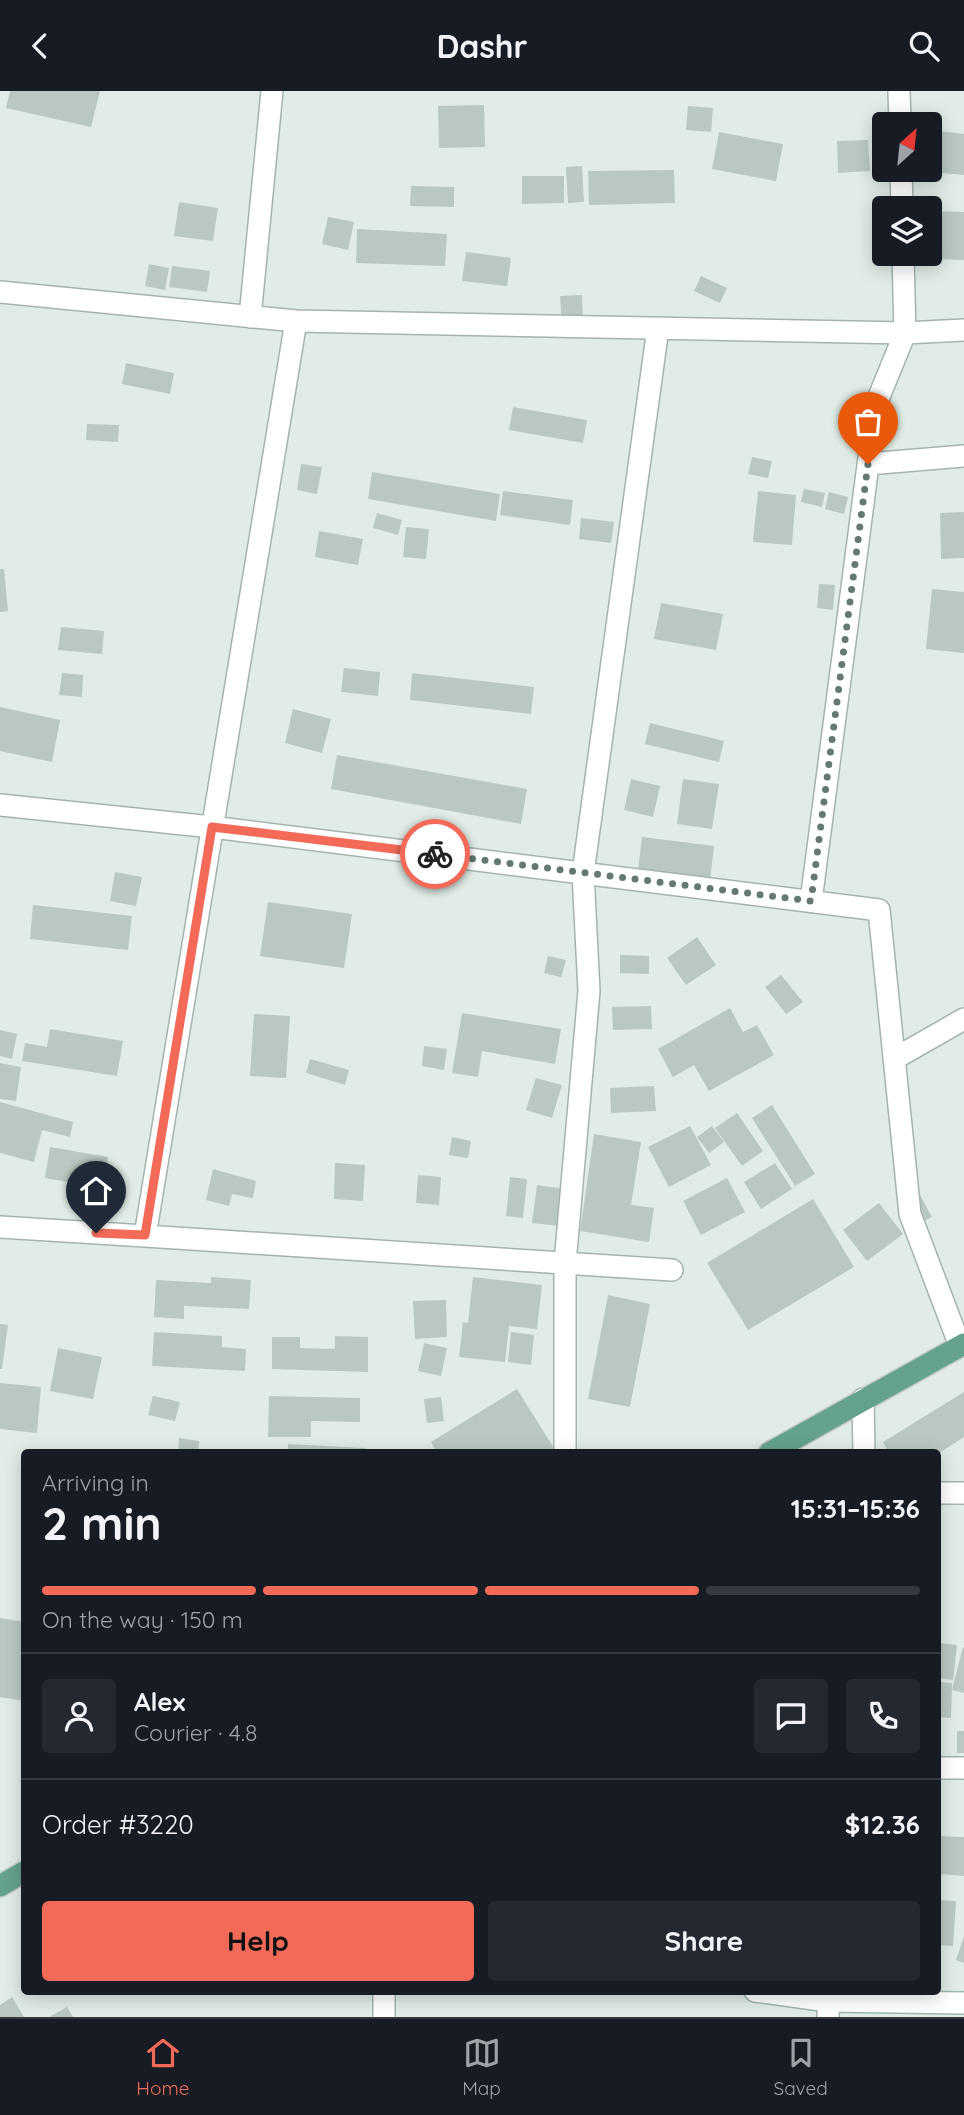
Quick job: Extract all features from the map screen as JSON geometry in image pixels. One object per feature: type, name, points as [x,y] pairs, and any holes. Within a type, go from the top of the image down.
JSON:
[{"type":"main road","points":[[776,1449],[962,1345]]},
{"type":"main road","points":[[0,1885],[21,1875]]},
{"type":"street","points":[[250,317],[272,91]]},
{"type":"street","points":[[900,91],[900,112]]},
{"type":"street","points":[[811,901],[876,404],[905,333],[903,266]]},
{"type":"street","points":[[0,292],[296,321],[905,333],[964,330]]},
{"type":"street","points":[[145,1235],[296,321]]},
{"type":"street","points":[[565,1449],[565,1263],[589,991],[583,873],[659,328]]},
{"type":"street","points":[[868,464],[964,456]]},
{"type":"street","points":[[0,805],[212,827],[878,910],[910,1214],[962,1345]]},
{"type":"street","points":[[894,1059],[964,1019]]},
{"type":"street","points":[[0,1227],[672,1270]]},
{"type":"street","points":[[863,1399],[864,1449]]},
{"type":"street","points":[[941,1493],[964,1493]]},
{"type":"street","points":[[941,1768],[964,1768]]},
{"type":"street","points":[[384,1995],[384,2017]]},
{"type":"street","points":[[779,1995],[828,2003],[964,2003]]},
{"type":"building","points":[[10,91],[100,91],[91,127],[6,108]]},
{"type":"building","points":[[484,105],[485,147],[439,148],[438,106]]},
{"type":"building","points":[[688,106],[713,108],[711,132],[686,130]]},
{"type":"building","points":[[942,131],[964,134],[964,175],[942,173]]},
{"type":"building","points":[[719,132],[783,144],[776,181],[712,169]]},
{"type":"building","points":[[868,140],[870,171],[838,173],[837,141]]},
{"type":"building","points":[[582,166],[584,202],[568,203],[566,167]]},
{"type":"building","points":[[674,170],[675,203],[589,205],[588,171]]},
{"type":"building","points":[[522,176],[564,176],[564,203],[522,204]]},
{"type":"building","points":[[411,186],[454,187],[454,207],[410,206]]},
{"type":"building","points":[[179,202],[218,208],[213,241],[174,236]]},
{"type":"building","points":[[942,211],[964,212],[964,260],[942,259]]},
{"type":"building","points":[[328,217],[354,222],[348,250],[322,244]]},
{"type":"building","points":[[357,229],[447,234],[445,266],[356,263]]},
{"type":"building","points":[[466,252],[511,258],[507,286],[462,281]]},
{"type":"building","points":[[149,264],[169,268],[165,290],[145,286]]},
{"type":"building","points":[[172,266],[210,271],[207,292],[169,287]]},
{"type":"building","points":[[701,276],[727,288],[720,303],[694,291]]},
{"type":"building","points":[[582,295],[583,325],[562,326],[560,296]]},
{"type":"building","points":[[126,363],[174,373],[170,394],[122,384]]},
{"type":"building","points":[[513,407],[587,420],[583,443],[509,430]]},
{"type":"building","points":[[87,424],[119,425],[118,442],[86,440]]},
{"type":"building","points":[[752,457],[772,461],[768,478],[748,474]]},
{"type":"building","points":[[301,464],[322,467],[317,494],[297,490]]},
{"type":"building","points":[[372,472],[500,494],[496,521],[368,499]]},
{"type":"building","points":[[804,489],[825,493],[822,507],[801,502]]},
{"type":"building","points":[[503,491],[573,500],[570,525],[500,515]]},
{"type":"building","points":[[758,491],[796,495],[792,545],[753,542]]},
{"type":"building","points":[[829,492],[848,497],[844,514],[825,509]]},
{"type":"building","points":[[964,512],[964,558],[941,559],[940,513]]},
{"type":"building","points":[[377,513],[402,520],[398,535],[373,528]]},
{"type":"building","points":[[581,518],[614,522],[611,543],[579,539]]},
{"type":"building","points":[[406,527],[429,529],[426,559],[403,557]]},
{"type":"building","points":[[319,531],[363,539],[358,565],[315,557]]},
{"type":"building","points":[[0,569],[4,569],[8,611],[0,612]]},
{"type":"building","points":[[819,584],[835,585],[833,610],[817,608]]},
{"type":"building","points":[[932,589],[964,592],[964,653],[926,649]]},
{"type":"building","points":[[661,603],[723,614],[716,650],[654,639]]},
{"type":"building","points":[[61,627],[104,631],[102,654],[58,650]]},
{"type":"building","points":[[344,668],[380,672],[378,696],[341,692]]},
{"type":"building","points":[[62,673],[83,675],[82,697],[59,695]]},
{"type":"building","points":[[412,673],[534,687],[531,714],[410,700]]},
{"type":"building","points":[[0,707],[60,720],[52,762],[0,751]]},
{"type":"building","points":[[293,709],[331,719],[322,753],[285,743]]},
{"type":"building","points":[[650,723],[724,741],[719,762],[645,744]]},
{"type":"building","points":[[337,755],[527,789],[521,824],[331,789]]},
{"type":"building","points":[[631,779],[660,786],[653,817],[624,810]]},
{"type":"building","points":[[683,779],[719,784],[712,829],[677,824]]},
{"type":"building","points":[[642,837],[714,846],[710,880],[638,870]]},
{"type":"building","points":[[115,872],[142,877],[136,906],[110,901]]},
{"type":"building","points":[[268,902],[352,914],[344,968],[260,956]]},
{"type":"building","points":[[33,905],[132,916],[128,950],[30,939]]},
{"type":"building","points":[[697,937],[716,965],[686,985],[667,958]]},
{"type":"building","points":[[620,955],[649,956],[649,974],[620,973]]},
{"type":"building","points":[[548,956],[566,960],[561,977],[544,973]]},
{"type":"building","points":[[781,975],[803,1002],[786,1014],[765,987]]},
{"type":"building","points":[[651,1006],[652,1029],[613,1030],[612,1007]]},
{"type":"building","points":[[730,1008],[743,1032],[757,1025],[774,1055],[709,1091],[694,1065],[673,1077],[658,1049]]},
{"type":"building","points":[[462,1013],[561,1029],[555,1064],[482,1051],[478,1077],[452,1073]]},
{"type":"building","points":[[254,1014],[290,1016],[286,1078],[250,1076]]},
{"type":"building","points":[[50,1029],[123,1041],[117,1076],[22,1061],[25,1043],[47,1047]]},
{"type":"building","points":[[0,1030],[17,1034],[12,1059],[0,1056]]},
{"type":"building","points":[[424,1046],[447,1049],[444,1070],[422,1066]]},
{"type":"building","points":[[310,1059],[349,1070],[345,1085],[306,1073]]},
{"type":"building","points":[[0,1063],[21,1067],[16,1101],[0,1099]]},
{"type":"building","points":[[536,1078],[562,1085],[552,1118],[526,1110]]},
{"type":"building","points":[[654,1086],[656,1111],[611,1113],[610,1088]]},
{"type":"building","points":[[0,1102],[73,1122],[70,1137],[42,1130],[34,1162],[0,1153]]},
{"type":"building","points":[[772,1105],[815,1174],[795,1186],[752,1118]]},
{"type":"building","points":[[737,1113],[763,1151],[742,1166],[715,1128]]},
{"type":"building","points":[[690,1126],[711,1165],[669,1187],[648,1147]]},
{"type":"building","points":[[712,1126],[724,1142],[709,1153],[697,1137]]},
{"type":"building","points":[[594,1134],[641,1142],[631,1205],[654,1208],[649,1242],[580,1231]]},
{"type":"building","points":[[452,1137],[471,1141],[468,1158],[449,1155]]},
{"type":"building","points":[[50,1147],[108,1157],[103,1188],[45,1178]]},
{"type":"building","points":[[335,1163],[365,1165],[363,1201],[334,1199]]},
{"type":"building","points":[[775,1163],[792,1189],[761,1209],[744,1182]]},
{"type":"building","points":[[213,1169],[256,1181],[253,1198],[232,1194],[229,1206],[206,1200]]},
{"type":"building","points":[[418,1175],[441,1177],[439,1205],[416,1203]]},
{"type":"building","points":[[510,1177],[527,1179],[523,1218],[506,1216]]},
{"type":"building","points":[[727,1178],[745,1212],[701,1235],[683,1201]]},
{"type":"building","points":[[537,1185],[564,1189],[560,1226],[532,1223]]},
{"type":"building","points":[[919,1193],[932,1217],[915,1226],[902,1203]]},
{"type":"building","points":[[813,1199],[854,1267],[748,1330],[707,1263]]},
{"type":"building","points":[[879,1203],[903,1234],[867,1261],[843,1230]]},
{"type":"building","points":[[211,1277],[251,1280],[249,1309],[184,1306],[184,1319],[154,1317],[156,1280],[211,1283]]},
{"type":"building","points":[[473,1277],[542,1285],[537,1329],[509,1326],[505,1362],[459,1357],[463,1322],[468,1323]]},
{"type":"building","points":[[608,1295],[650,1304],[630,1407],[588,1399]]},
{"type":"building","points":[[446,1300],[447,1337],[415,1339],[413,1301]]},
{"type":"building","points":[[0,1324],[8,1325],[2,1369],[0,1369]]},
{"type":"building","points":[[154,1332],[222,1336],[222,1347],[246,1349],[245,1371],[152,1366]]},
{"type":"building","points":[[511,1332],[534,1335],[531,1365],[508,1362]]},
{"type":"building","points":[[335,1336],[368,1337],[368,1372],[272,1369],[272,1337],[300,1337],[300,1348],[335,1349]]},
{"type":"building","points":[[424,1343],[447,1348],[441,1376],[418,1371]]},
{"type":"building","points":[[58,1348],[102,1357],[93,1399],[50,1391]]},
{"type":"building","points":[[0,1383],[41,1387],[37,1433],[0,1429]]},
{"type":"building","points":[[517,1389],[554,1449],[435,1449],[431,1442]]},
{"type":"building","points":[[964,1392],[964,1437],[941,1452],[941,1449],[887,1449],[883,1442]]},
{"type":"building","points":[[153,1396],[180,1402],[175,1421],[148,1415]]},
{"type":"building","points":[[269,1396],[360,1398],[360,1422],[311,1421],[311,1437],[268,1437]]},
{"type":"building","points":[[441,1397],[444,1421],[427,1423],[424,1399]]},
{"type":"building","points":[[179,1438],[199,1441],[198,1449],[178,1449]]},
{"type":"building","points":[[288,1444],[366,1448],[366,1449],[288,1449]]},
{"type":"building","points":[[0,1618],[21,1622],[21,1700],[0,1697]]},
{"type":"building","points":[[941,1643],[957,1645],[953,1680],[941,1678]]},
{"type":"building","points":[[964,1648],[964,1693],[952,1690]]},
{"type":"building","points":[[941,1682],[952,1683],[951,1718],[941,1717]]},
{"type":"building","points":[[957,1731],[964,1731],[964,1753],[957,1753]]},
{"type":"building","points":[[941,1836],[964,1837],[964,1876],[941,1874]]},
{"type":"building","points":[[941,1900],[956,1901],[953,1946],[941,1945]]},
{"type":"building","points":[[964,1936],[964,1963],[956,1960]]},
{"type":"building","points":[[12,1997],[24,2017],[0,2017],[0,2005]]},
{"type":"building","points":[[67,2007],[73,2017],[49,2017]]},
{"type":"way so far","points":[[435,854],[811,901],[868,464]]},
{"type":"route","points":[[96,1233],[145,1235],[212,827],[435,854]]}]
